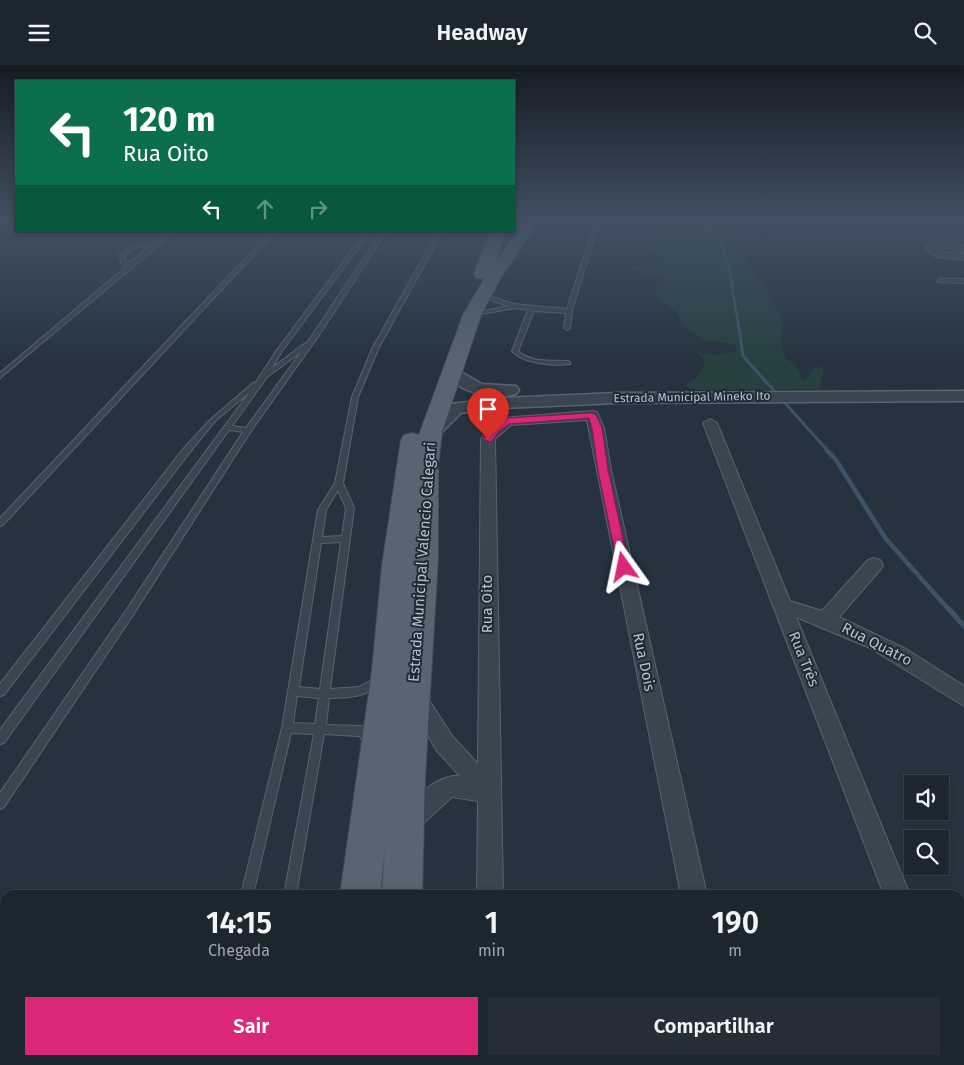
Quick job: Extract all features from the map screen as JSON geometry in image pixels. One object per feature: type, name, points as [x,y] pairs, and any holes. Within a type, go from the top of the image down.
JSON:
[{"type":"main road","name":"Estrada Municipal Valencio Calegari","points":[[402,890],[405,825],[397,557],[408,465],[417,412],[441,354],[484,268]]},
{"type":"main road","name":"Estrada Municipal Valencio Calegari","points":[[361,890],[379,747],[401,682],[424,557],[426,465],[431,432],[472,315],[499,268]]},
{"type":"street","name":"Estrada Municipal Mineko Ito","points":[[452,372],[467,385],[490,390],[799,390],[964,396]]},
{"type":"street","name":"Estrada Municipal Mineko Ito","points":[[799,390],[964,383]]},
{"type":"street","name":"Estrada Municipal Mineko Ito","points":[[431,432],[450,412],[470,406],[754,390]]},
{"type":"street","name":"Rua Oito","points":[[490,890],[488,439],[496,429],[507,421],[521,419],[592,415],[597,428]]},
{"type":"street","name":"Rua Três","points":[[710,423],[895,890]]},
{"type":"street","name":"Rua Dois","points":[[597,428],[605,480],[693,890]]},
{"type":"street","points":[[826,619],[874,565]]},
{"type":"street","name":"Rua Quatro","points":[[782,606],[826,619],[931,672],[964,697]]},
{"type":"street","points":[[401,682],[445,744],[488,791]]},
{"type":"street","points":[[405,825],[440,791],[451,786],[488,791]]},
{"type":"lane","points":[[0,376],[128,268]]},
{"type":"lane","points":[[0,523],[240,268]]},
{"type":"lane","points":[[0,739],[263,378],[279,351],[342,268]]},
{"type":"lane","points":[[0,803],[130,612],[248,430],[314,338],[361,268]]},
{"type":"lane","points":[[248,890],[287,728],[322,510],[339,483],[355,397],[376,347],[420,268]]},
{"type":"lane","points":[[566,328],[569,311],[582,268]]},
{"type":"lane","points":[[940,281],[964,281]]},
{"type":"lane","points":[[484,293],[492,300],[517,306],[569,311]]},
{"type":"lane","points":[[472,315],[517,306]]},
{"type":"lane","points":[[532,308],[515,351],[518,355],[534,360],[568,363]]},
{"type":"lane","points":[[0,692],[187,450],[213,420],[314,338]]},
{"type":"lane","points":[[226,428],[248,430]]},
{"type":"lane","points":[[291,890],[320,728],[350,508],[339,483]]},
{"type":"lane","points":[[316,540],[346,539]]},
{"type":"lane","points":[[293,691],[324,693],[361,691],[401,682]]},
{"type":"lane","points":[[287,728],[362,731],[379,747]]},
{"type":"green space","points":[[630,268],[753,268],[782,318],[782,349],[786,358],[796,365],[802,380],[807,379],[814,368],[824,367],[819,389],[698,390],[687,387],[686,385],[696,378],[704,367],[703,357],[696,352],[717,355],[735,352],[738,348],[733,344],[706,341],[691,333],[682,324],[677,313],[653,293],[663,285],[664,278],[640,273]]},
{"type":"waterway","points":[[729,268],[738,323]]},
{"type":"waterway","points":[[738,322],[743,356],[827,450]]},
{"type":"waterway","points":[[826,449],[836,460],[886,539],[950,611]]},
{"type":"waterway","points":[[949,609],[964,626]]},
{"type":"route","points":[[488,439],[496,429],[507,421],[592,415],[596,423],[603,470],[624,567]]}]
